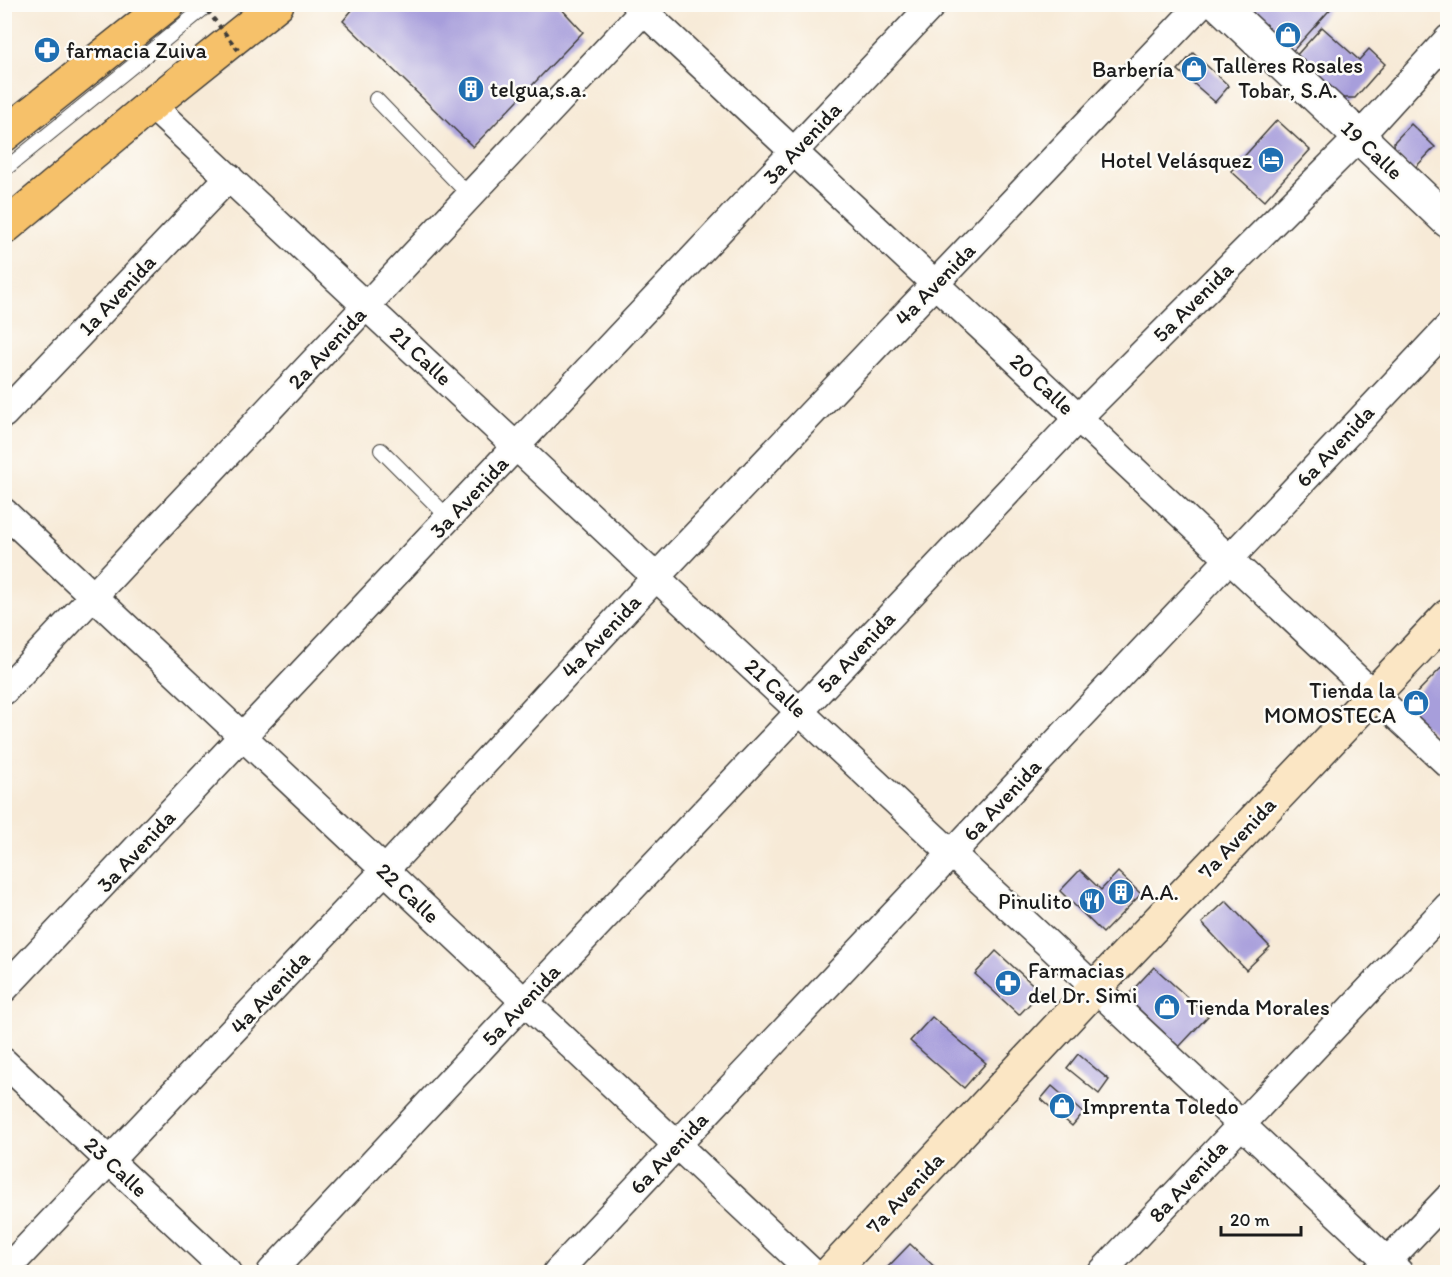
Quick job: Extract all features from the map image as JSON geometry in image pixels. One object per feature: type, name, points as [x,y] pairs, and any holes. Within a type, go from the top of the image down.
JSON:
[{"type":"highway","points":[[4,135],[168,4]]},
{"type":"highway","points":[[4,228],[151,105],[277,4]]},
{"type":"main road","name":"7a Avenida","points":[[831,1272],[1095,988],[1448,616]]},
{"type":"street","name":"3a Avenida","points":[[4,990],[933,4]]},
{"type":"street","name":"4a Avenida","points":[[4,1272],[111,1162],[385,870],[656,577],[1201,4]]},
{"type":"street","name":"19 Calle","points":[[1219,4],[1448,221]]},
{"type":"street","name":"20 Calle","points":[[643,7],[934,284],[1448,764]]},
{"type":"street","name":"2a Avenida","points":[[4,691],[470,196],[643,7]]},
{"type":"street","name":"5a Avenida","points":[[271,1272],[1078,418],[1359,137],[1448,39]]},
{"type":"street","name":"21 Calle","points":[[151,105],[1241,1125],[1387,1269]]},
{"type":"street","name":"1a Avenida","points":[[4,414],[229,177]]},
{"type":"street","name":"6a Avenida","points":[[557,1272],[1448,327]]},
{"type":"street","name":"22 Calle","points":[[4,512],[812,1272]]},
{"type":"street","name":"8a Avenida","points":[[1102,1272],[1448,906]]},
{"type":"street","name":"23 Calle","points":[[4,1062],[228,1272]]},
{"type":"street","points":[[1387,1269],[1448,1198]]},
{"type":"lane","points":[[4,170],[209,4]]},
{"type":"lane","points":[[376,99],[470,196]]},
{"type":"lane","points":[[381,450],[449,518]]},
{"type":"path","points":[[202,4],[242,55]]},
{"type":"building","name":"telgua,s.a.","points":[[357,4],[557,4],[583,32],[473,147],[343,21]]},
{"type":"building","name":"Talleres Rosales Tobar, S.A.","points":[[1250,4],[1335,4],[1290,54],[1249,16]]},
{"type":"building","points":[[1322,27],[1359,60],[1369,49],[1385,64],[1355,98],[1339,98],[1294,58]]},
{"type":"building","points":[[1193,53],[1229,86],[1215,102],[1178,70]]},
{"type":"building","name":"Hotel Velásquez","points":[[1277,120],[1310,150],[1264,201],[1231,171]]},
{"type":"building","points":[[1411,124],[1435,147],[1412,171],[1395,155],[1394,142]]},
{"type":"building","points":[[1448,661],[1448,747],[1403,707]]},
{"type":"building","name":"Pinulito","points":[[1080,870],[1101,890],[1118,872],[1141,894],[1103,933],[1060,891]]},
{"type":"building","points":[[1226,901],[1270,947],[1246,970],[1202,923]]},
{"type":"building","name":"Farmacias del Dr. Simi","points":[[996,951],[1041,992],[1019,1015],[975,974]]},
{"type":"building","name":"Tienda Morales","points":[[1154,967],[1208,1016],[1179,1047],[1126,997]]},
{"type":"building","points":[[932,1017],[986,1063],[964,1088],[910,1041]]},
{"type":"building","points":[[1078,1054],[1109,1080],[1099,1094],[1067,1068]]},
{"type":"building","name":"Imprenta Toledo","points":[[1052,1086],[1083,1113],[1072,1126],[1041,1099]]},
{"type":"building","points":[[910,1244],[940,1272],[883,1272]]},
{"type":"place","name":"Talleres Rosales Tobar, S.A.","points":[[1288,35]]},
{"type":"place","name":"farmacia Zuiva","points":[[47,50]]},
{"type":"place","name":"Barbería","points":[[1194,69]]},
{"type":"place","name":"telgua,s.a.","points":[[471,89]]},
{"type":"place","name":"Hotel Velásquez","points":[[1271,160]]},
{"type":"place","name":"Tienda la MOMOSTECA","points":[[1416,703]]},
{"type":"place","name":"A.A.","points":[[1121,892]]},
{"type":"place","name":"Pinulito","points":[[1092,901]]},
{"type":"place","name":"Farmacias del Dr. Simi","points":[[1008,983]]},
{"type":"place","name":"Tienda Morales","points":[[1167,1007]]},
{"type":"place","name":"Imprenta Toledo","points":[[1062,1106]]}]
